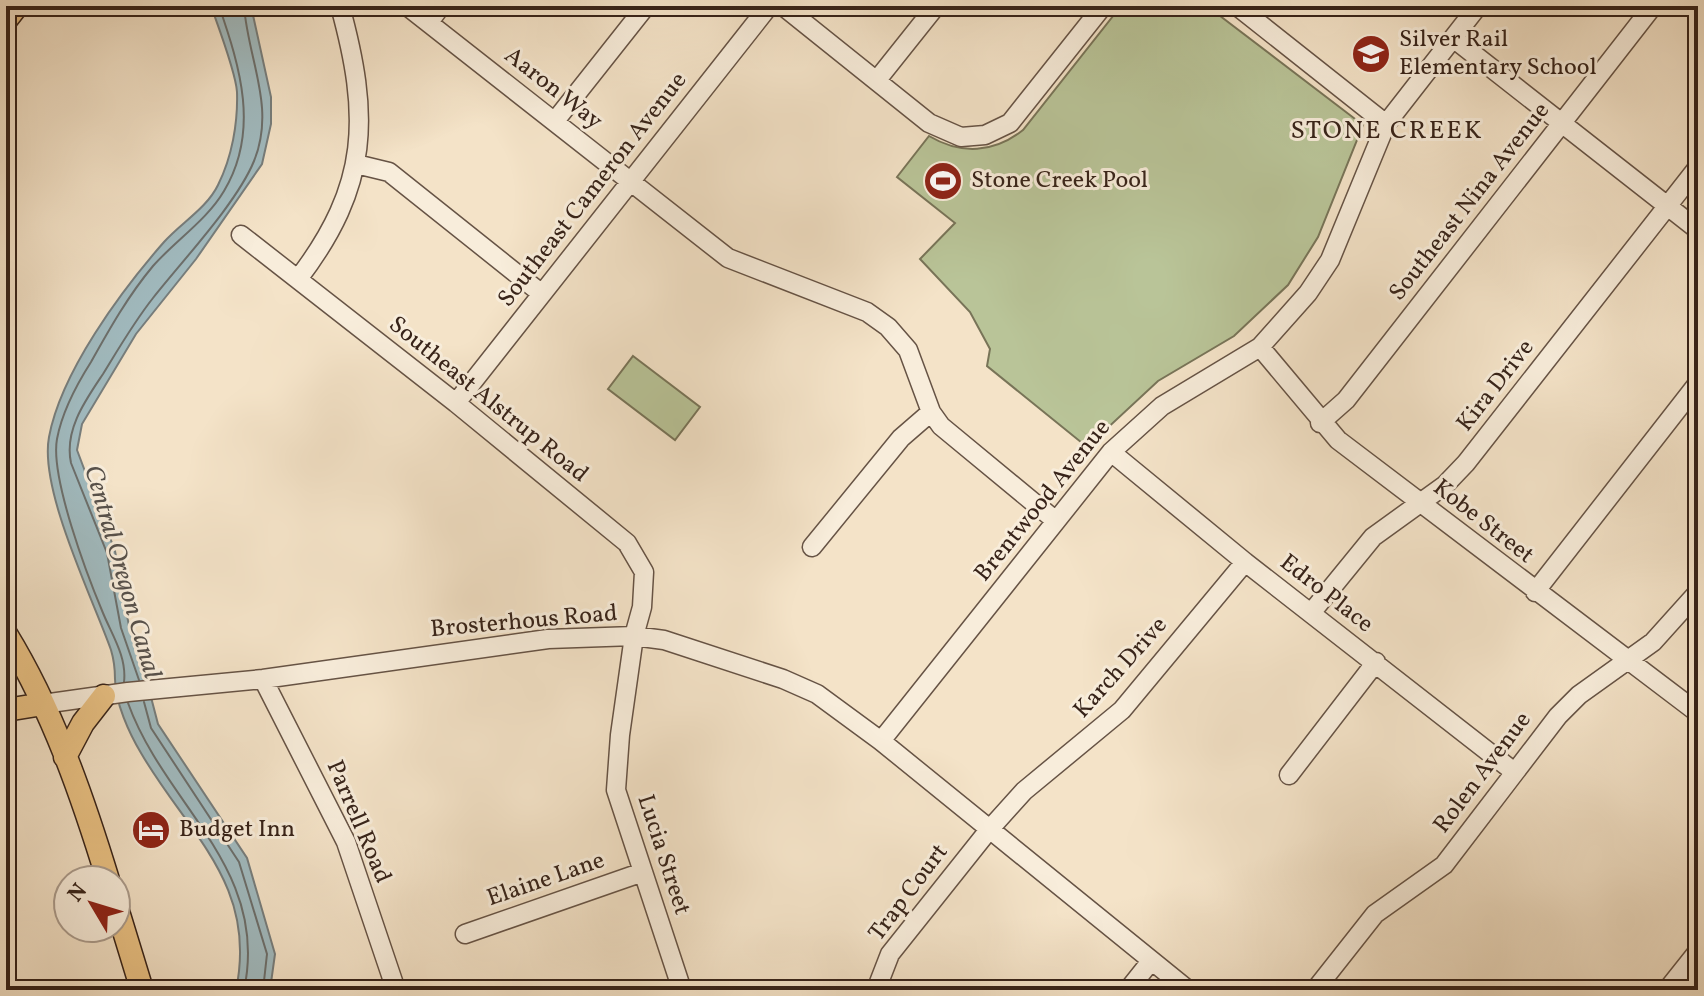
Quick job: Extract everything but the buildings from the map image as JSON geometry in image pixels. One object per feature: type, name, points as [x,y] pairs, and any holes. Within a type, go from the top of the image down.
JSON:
[{"type":"main road","points":[[6,20],[17,6]]},
{"type":"main road","points":[[9,650],[43,704],[84,804],[103,864]]},
{"type":"main road","points":[[65,757],[83,723],[106,695]]},
{"type":"main road","points":[[6,710],[43,704]]},
{"type":"main road","points":[[128,944],[142,990]]},
{"type":"street","points":[[298,279],[320,250],[356,164],[361,122],[359,81],[340,6]]},
{"type":"street","name":"Aaron Way","points":[[407,6],[728,258],[867,312],[888,327],[908,350],[931,412]]},
{"type":"street","points":[[429,22],[441,6]]},
{"type":"street","points":[[555,121],[646,6]]},
{"type":"street","name":"Southeast Cameron Avenue","points":[[456,403],[769,6]]},
{"type":"street","points":[[783,6],[937,128],[961,137],[985,135],[1010,123],[1103,6]]},
{"type":"street","points":[[877,80],[936,6]]},
{"type":"street","points":[[1237,6],[1386,124]]},
{"type":"street","name":"Brentwood Avenue","points":[[881,741],[1111,452],[1162,406],[1260,347],[1308,293],[1330,260],[1386,124],[1478,6]]},
{"type":"street","name":"Southeast Nina Avenue","points":[[1320,423],[1346,400],[1653,6]]},
{"type":"street","points":[[1453,38],[1698,230]]},
{"type":"street","points":[[356,164],[389,172],[542,294]]},
{"type":"street","name":"Kira Drive","points":[[1311,613],[1373,537],[1445,485],[1466,463],[1698,167]]},
{"type":"street","name":"Southeast Alstrup Road","points":[[241,235],[456,403],[627,543],[644,572],[642,607],[634,636]]},
{"type":"street","name":"Kobe Street","points":[[1260,347],[1320,423],[1535,592],[1698,713]]},
{"type":"street","points":[[1535,592],[1698,383]]},
{"type":"street","points":[[812,547],[901,438],[931,412],[941,426],[1056,521]]},
{"type":"street","name":"Edro Place","points":[[1111,452],[1245,562],[1513,771]]},
{"type":"street","name":"Karch Drive","points":[[988,831],[1024,791],[1122,710],[1245,562]]},
{"type":"street","name":"Rolen Avenue","points":[[1315,990],[1375,914],[1392,898],[1428,879],[1444,865],[1513,771],[1579,695],[1653,642],[1698,592]]},
{"type":"street","name":"Brosterhous Road","points":[[43,704],[263,679],[548,639],[634,636],[664,640],[783,679],[817,694],[881,741],[988,831],[1188,990]]},
{"type":"street","name":"Lucia Street","points":[[634,636],[615,773],[620,804],[682,990]]},
{"type":"street","points":[[1289,775],[1376,662]]},
{"type":"street","name":"Parrell Road","points":[[263,679],[346,842],[396,990]]},
{"type":"street","name":"Trap Court","points":[[876,990],[890,954],[988,831]]},
{"type":"street","name":"Elaine Lane","points":[[465,934],[643,872]]},
{"type":"street","points":[[1667,990],[1698,951]]},
{"type":"street","points":[[1128,990],[1151,961]]},
{"type":"green space","points":[[1121,6],[1207,6],[1363,125],[1318,237],[1288,285],[1234,336],[1158,381],[1087,447],[987,366],[990,349],[970,312],[920,259],[955,223],[897,177],[929,136],[953,146],[977,149],[1001,143],[1023,130]]},
{"type":"green space","points":[[633,356],[700,407],[675,440],[608,389]]},
{"type":"water","points":[[211,6],[251,6],[271,97],[271,124],[262,164],[196,259],[136,334],[82,424],[77,450],[115,551],[129,626],[134,632],[158,724],[247,858],[275,954],[270,990],[236,990],[240,953],[237,920],[228,890],[214,862],[159,782],[128,727],[117,697],[111,650],[59,514],[48,459],[49,437],[56,412],[79,360],[112,308],[147,262],[207,201],[227,163],[235,128],[237,92]]},
{"type":"place","name":"Silver Rail Elementary School","points":[[1371,54]]},
{"type":"place","name":"Stone Creek Pool","points":[[943,181]]},
{"type":"place","name":"Budget Inn","points":[[151,830]]},
{"type":"district","name":"STONE CREEK","points":[[1387,131]]},
{"type":"water label","name":"Central Oregon Canal","points":[[122,572]]}]
